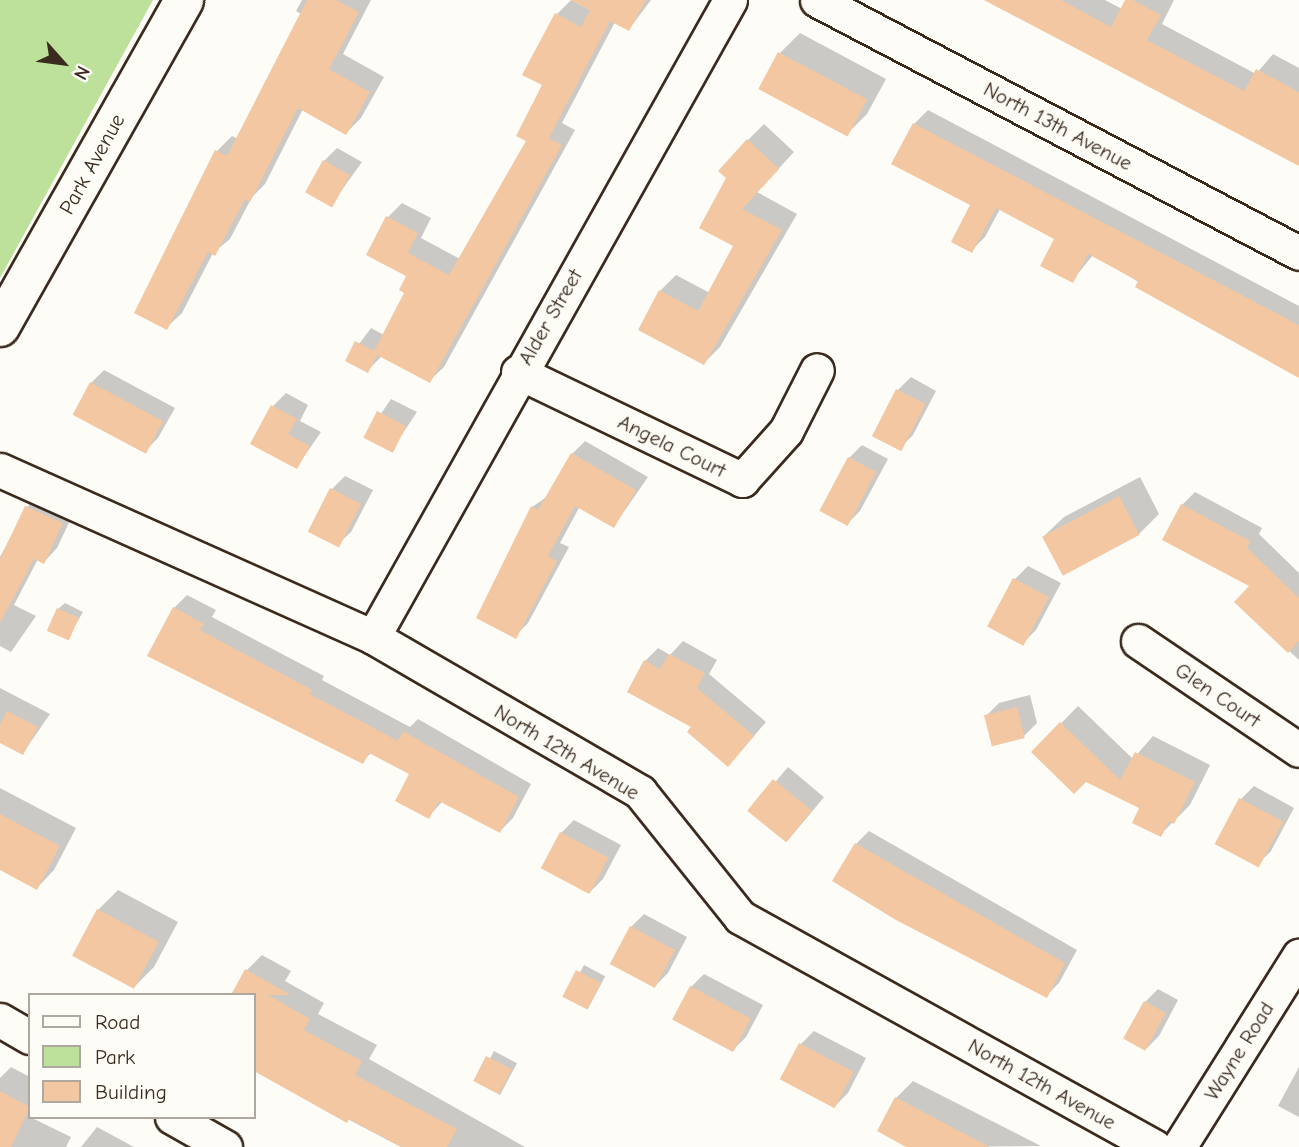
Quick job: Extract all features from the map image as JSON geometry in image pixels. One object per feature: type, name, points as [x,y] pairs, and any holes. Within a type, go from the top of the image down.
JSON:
[{"type":"street","name":"Park Avenue","points":[[0,327],[184,0]]},
{"type":"street","name":"Alder Street","points":[[373,637],[518,372],[730,0]]},
{"type":"street","name":"North 13th Avenue","points":[[817,0],[1299,253]]},
{"type":"street","name":"Angela Court","points":[[518,372],[742,480],[786,431],[817,370]]},
{"type":"street","name":"North 12th Avenue","points":[[0,470],[373,637],[640,792],[740,917],[1156,1147]]},
{"type":"street","name":"Glen Court","points":[[1138,640],[1299,750]]},
{"type":"street","name":"Wayne Road","points":[[1179,1147],[1299,956]]},
{"type":"street","points":[[0,1020],[28,1036]]},
{"type":"street","points":[[176,1119],[225,1147]]},
{"type":"green space","points":[[0,0],[153,0],[0,278]]},
{"type":"building","points":[[307,0],[336,0],[359,12],[329,69],[370,92],[346,135],[298,108],[250,202],[245,199],[215,256],[208,252],[167,330],[134,313],[215,150],[227,156]]},
{"type":"building","points":[[571,0],[646,0],[629,31],[610,21],[549,138],[562,145],[430,383],[377,355],[368,373],[345,361],[355,341],[374,351],[404,293],[399,290],[406,276],[366,255],[386,216],[418,233],[408,253],[449,275],[526,141],[516,136],[542,85],[522,75],[555,13],[581,27],[590,10]]},
{"type":"building","points":[[984,0],[1061,0],[1111,27],[1125,0],[1133,0],[1161,15],[1147,40],[1244,91],[1256,69],[1299,92],[1299,166]]},
{"type":"building","points":[[778,52],[867,99],[847,137],[758,89]]},
{"type":"building","points":[[913,123],[1299,325],[1299,378],[1135,287],[1138,281],[1088,254],[1073,283],[1040,266],[1054,239],[996,208],[972,253],[951,242],[970,205],[891,164]]},
{"type":"building","points":[[747,139],[779,169],[742,209],[782,230],[704,365],[638,330],[659,290],[698,311],[733,246],[699,228],[726,178],[718,171]]},
{"type":"building","points":[[323,160],[350,175],[332,207],[305,192]]},
{"type":"building","points":[[90,382],[163,421],[146,454],[73,415]]},
{"type":"building","points":[[896,389],[925,404],[901,451],[872,436]]},
{"type":"building","points":[[271,405],[297,419],[288,434],[310,446],[297,469],[250,444]]},
{"type":"building","points":[[377,411],[406,426],[393,453],[363,438]]},
{"type":"building","points":[[571,453],[636,490],[614,528],[575,506],[548,556],[557,561],[516,639],[476,618],[531,506],[538,510]]},
{"type":"building","points":[[848,457],[876,472],[848,526],[819,511]]},
{"type":"building","points":[[330,488],[361,504],[339,548],[308,532]]},
{"type":"building","points":[[1119,496],[1140,535],[1063,576],[1042,537]]},
{"type":"building","points":[[1181,504],[1250,541],[1247,548],[1299,598],[1299,641],[1288,653],[1234,602],[1249,586],[1162,540]]},
{"type":"building","points":[[25,506],[63,523],[44,564],[34,559],[0,623],[0,559]]},
{"type":"building","points":[[1013,578],[1049,597],[1023,646],[987,627]]},
{"type":"building","points":[[173,607],[204,624],[200,630],[312,690],[310,694],[398,741],[403,731],[519,797],[500,833],[439,801],[429,819],[395,801],[409,774],[369,753],[363,764],[147,656]]},
{"type":"building","points":[[57,608],[79,618],[69,641],[47,631]]},
{"type":"building","points":[[669,654],[705,673],[697,688],[754,736],[728,767],[687,732],[691,727],[627,692],[644,660],[660,669]]},
{"type":"building","points":[[1017,707],[1025,738],[992,746],[984,715]]},
{"type":"building","points":[[7,711],[38,727],[23,755],[0,743],[0,725]]},
{"type":"building","points":[[1060,722],[1120,780],[1135,752],[1195,782],[1174,824],[1169,821],[1161,837],[1132,823],[1139,808],[1086,782],[1074,794],[1031,752]]},
{"type":"building","points":[[773,779],[812,810],[786,842],[747,811]]},
{"type":"building","points":[[1239,798],[1283,821],[1259,867],[1215,844]]},
{"type":"building","points":[[0,814],[60,846],[37,890],[0,870]]},
{"type":"building","points":[[560,832],[609,858],[589,894],[541,868]]},
{"type":"building","points":[[855,843],[1065,963],[1047,998],[896,920],[832,881]]},
{"type":"building","points":[[97,909],[159,942],[134,989],[72,956]]},
{"type":"building","points":[[630,926],[675,950],[655,988],[610,964]]},
{"type":"building","points":[[245,969],[291,995],[268,995],[310,1019],[304,1030],[362,1061],[355,1075],[457,1129],[447,1147],[401,1147],[349,1119],[347,1123],[256,1072],[256,993],[232,993]]},
{"type":"building","points":[[576,970],[601,983],[587,1009],[562,997]]},
{"type":"building","points":[[690,986],[751,1018],[733,1052],[672,1020]]},
{"type":"building","points":[[1144,1001],[1166,1013],[1145,1051],[1123,1039]]},
{"type":"building","points":[[799,1043],[854,1072],[834,1108],[780,1079]]},
{"type":"building","points":[[486,1056],[512,1069],[499,1094],[473,1081]]},
{"type":"building","points":[[0,1091],[28,1106],[28,1111],[11,1147],[0,1147]]},
{"type":"building","points":[[895,1097],[990,1147],[906,1147],[877,1131]]}]
